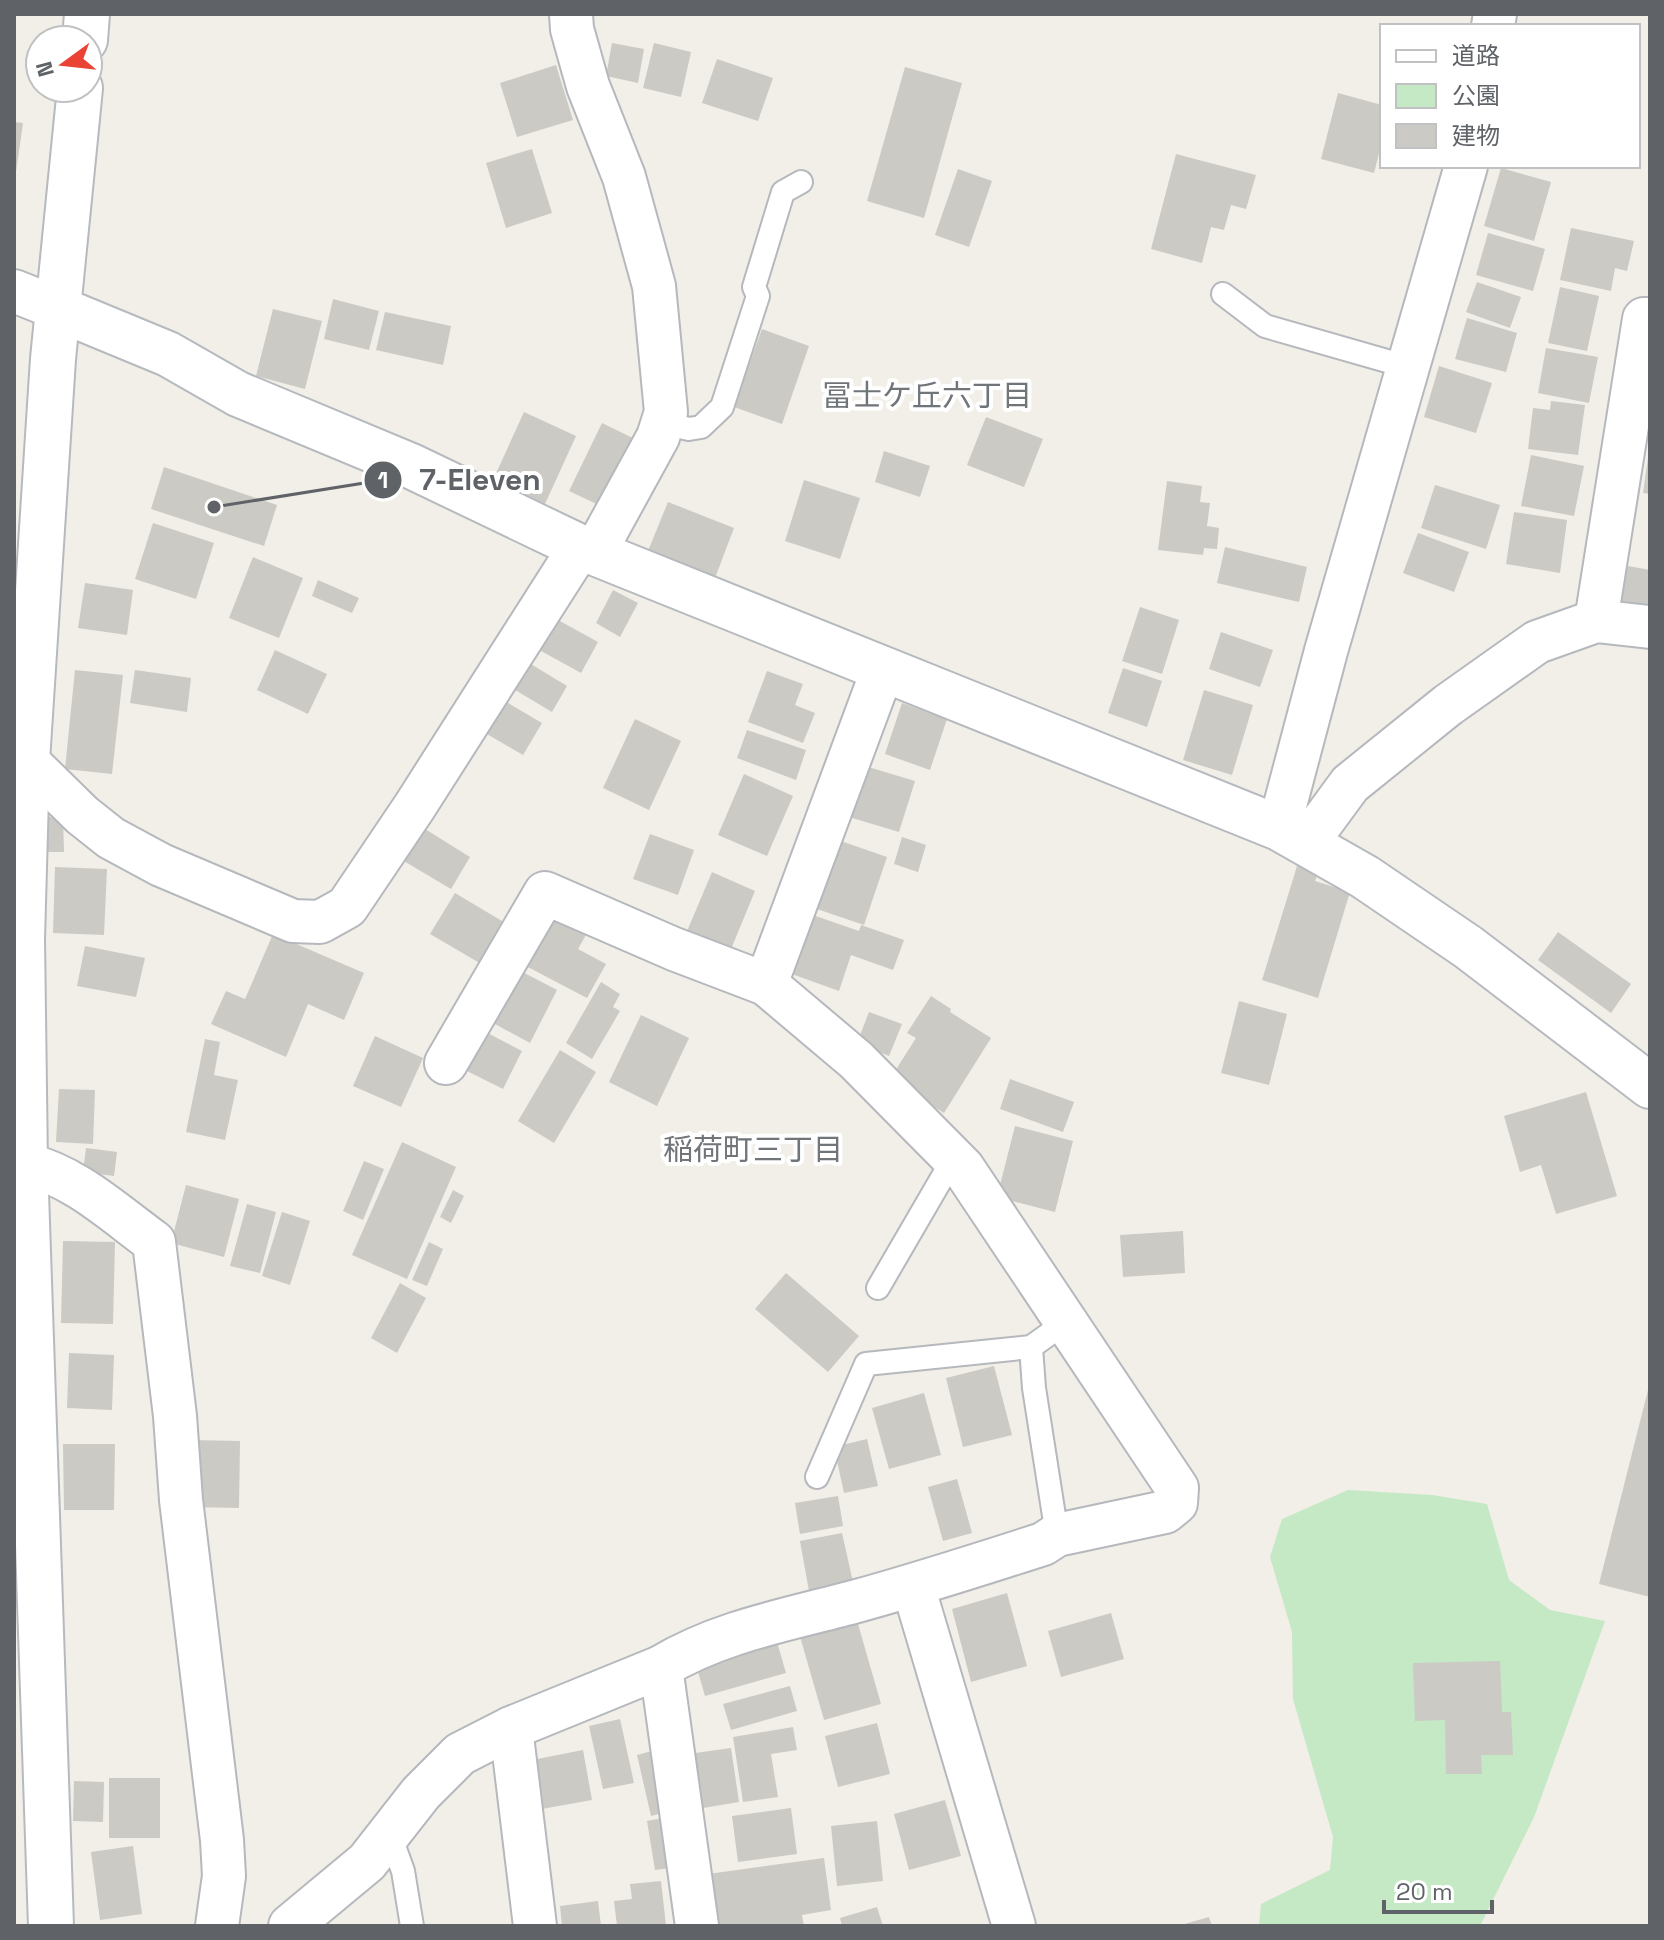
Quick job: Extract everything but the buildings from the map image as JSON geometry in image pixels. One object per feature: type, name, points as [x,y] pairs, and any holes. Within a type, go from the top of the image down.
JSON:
[{"type":"street","points":[[27,761],[82,815],[111,838],[149,859],[293,921],[320,922],[347,907],[588,550],[658,437],[666,412],[654,286],[624,177],[588,86],[572,29],[571,14]]},
{"type":"street","points":[[51,1926],[25,1164],[22,939],[27,761],[53,359],[78,104]]},
{"type":"street","points":[[1293,836],[1326,651],[1465,168]]},
{"type":"street","points":[[14,291],[168,354],[238,394],[411,466],[588,550],[1293,836],[1365,877],[1468,947],[1650,1086]]},
{"type":"street","points":[[1596,621],[1644,319],[1650,319]]},
{"type":"street","points":[[1293,836],[1350,784],[1448,705],[1537,642],[1596,621],[1650,627]]},
{"type":"street","points":[[766,984],[883,669]]},
{"type":"street","points":[[290,1926],[367,1862],[421,1793],[460,1754],[511,1728],[732,1635],[913,1586],[1043,1544],[1057,1535],[1165,1512],[1176,1503],[1177,1488],[963,1168],[856,1060],[766,984],[674,949],[545,893],[446,1063]]},
{"type":"street","points":[[25,1164],[46,1169],[72,1181],[154,1242],[222,1840],[224,1876],[217,1926]]},
{"type":"street","points":[[913,1586],[1014,1926]]},
{"type":"street","points":[[661,1667],[697,1926]]},
{"type":"street","points":[[511,1728],[535,1926]]},
{"type":"lane","points":[[663,423],[689,429],[701,427],[722,407],[758,296],[754,287],[783,192],[801,182]]},
{"type":"lane","points":[[1223,294],[1265,326],[1408,367]]},
{"type":"lane","points":[[878,1288],[953,1159]]},
{"type":"lane","points":[[817,1477],[866,1364],[1031,1347],[1066,1322]]},
{"type":"lane","points":[[1031,1347],[1034,1388],[1057,1535]]},
{"type":"lane","points":[[390,1835],[403,1871],[412,1926]]},
{"type":"green space","points":[[1348,1490],[1432,1495],[1487,1504],[1509,1580],[1550,1610],[1605,1621],[1534,1817],[1480,1926],[1259,1926],[1261,1904],[1330,1870],[1333,1837],[1293,1699],[1292,1632],[1270,1557],[1282,1519]]},
{"type":"place","name":"7-Eleven","points":[[214,507]]},
{"type":"district","name":"冨士ケ丘六丁目","points":[[927,396]]},
{"type":"district","name":"稲荷町三丁目","points":[[753,1150]]}]
